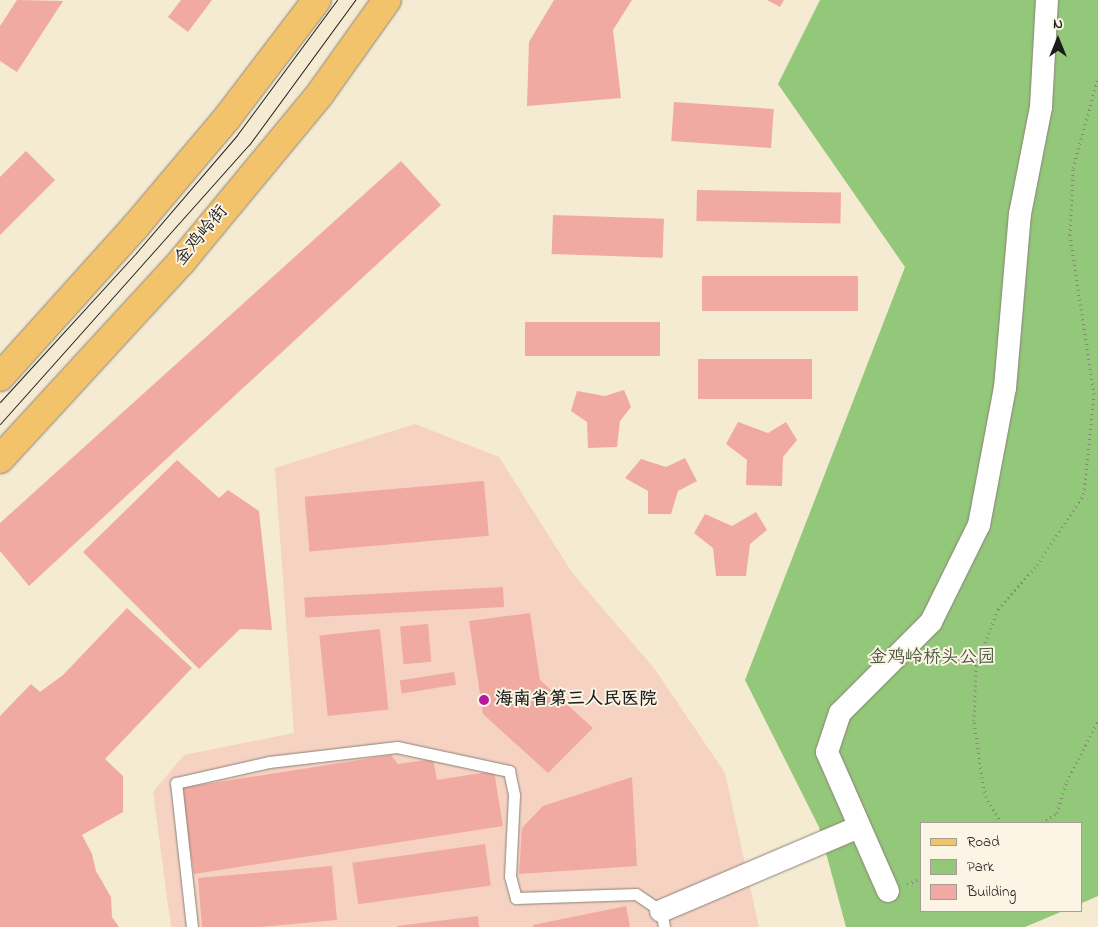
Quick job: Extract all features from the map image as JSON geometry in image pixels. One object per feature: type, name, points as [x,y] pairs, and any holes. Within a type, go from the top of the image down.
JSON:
[{"type":"main road","points":[[0,377],[136,227],[227,118],[316,0]]},
{"type":"main road","name":"金鸡岭街","points":[[0,459],[182,261],[320,94],[387,0]]},
{"type":"street","points":[[888,891],[827,752],[840,713],[931,622],[979,525],[1005,388],[1020,214],[1041,107],[1047,0]]},
{"type":"street","points":[[662,919],[860,827]]},
{"type":"lane","points":[[192,927],[176,783],[269,762],[397,747],[509,771],[514,795],[510,876],[516,898],[636,894],[662,919]]},
{"type":"path","points":[[999,822],[986,798],[982,778],[974,721],[976,666],[998,609],[1037,565],[1084,494],[1094,394],[1070,234],[1073,168],[1098,77]]},
{"type":"path","points":[[1044,822],[1057,813],[1067,781],[1098,721]]},
{"type":"shaded area","name":"海南省第三人民医院","points":[[415,424],[499,457],[573,574],[654,668],[725,773],[759,927],[171,927],[153,792],[184,755],[294,733],[275,468]]},
{"type":"green space","name":"金鸡岭桥头公园","points":[[820,0],[1098,0],[1098,896],[1083,903],[1083,822],[920,822],[920,912],[1061,912],[1025,927],[846,927],[819,827],[745,680],[905,267],[778,84]]},
{"type":"building","points":[[17,0],[63,1],[17,72],[0,61],[0,26]]},
{"type":"building","points":[[181,0],[212,0],[188,32],[168,17]]},
{"type":"building","points":[[554,0],[632,0],[613,30],[621,98],[527,106],[529,42]]},
{"type":"building","points":[[767,0],[784,0],[780,7]]},
{"type":"building","points":[[674,102],[774,109],[771,148],[671,141]]},
{"type":"building","points":[[26,151],[55,180],[0,235],[0,177]]},
{"type":"building","points":[[401,161],[441,205],[29,586],[0,551],[0,523]]},
{"type":"building","points":[[697,190],[841,193],[840,224],[696,221]]},
{"type":"building","points":[[553,215],[664,219],[663,258],[552,254]]},
{"type":"building","points":[[702,276],[858,276],[858,311],[702,311]]},
{"type":"building","points":[[525,322],[660,322],[660,356],[525,356]]},
{"type":"building","points":[[698,359],[812,359],[812,399],[698,399]]},
{"type":"building","points":[[624,390],[631,407],[620,421],[617,447],[588,448],[587,422],[571,411],[577,391],[605,396]]},
{"type":"building","points":[[738,422],[768,433],[786,422],[797,440],[783,457],[782,486],[746,485],[747,460],[726,444]]},
{"type":"building","points":[[685,458],[697,481],[678,491],[671,514],[648,514],[648,491],[625,478],[641,459],[666,467]]},
{"type":"building","points":[[177,460],[219,498],[228,490],[259,511],[272,630],[240,629],[199,669],[83,552]]},
{"type":"building","points":[[484,481],[489,536],[309,551],[305,497]]},
{"type":"building","points":[[756,512],[767,530],[750,544],[746,576],[716,576],[713,548],[694,533],[705,514],[732,526]]},
{"type":"building","points":[[503,587],[504,607],[305,617],[304,597]]},
{"type":"building","points":[[127,608],[192,668],[105,759],[123,776],[123,812],[82,835],[92,854],[96,871],[111,897],[112,917],[119,927],[0,927],[0,716],[31,684],[40,692],[63,675]]},
{"type":"building","points":[[530,613],[540,680],[593,728],[548,773],[483,714],[469,621]]},
{"type":"building","points":[[428,624],[431,662],[403,664],[400,626]]},
{"type":"building","points":[[380,629],[388,710],[328,716],[319,635]]},
{"type":"building","points":[[454,672],[456,685],[402,693],[400,681]]},
{"type":"building","points":[[391,755],[398,764],[433,759],[437,780],[494,771],[503,826],[194,874],[180,788]]},
{"type":"building","points":[[632,777],[637,866],[519,874],[522,828],[543,806]]},
{"type":"building","points":[[485,844],[491,886],[358,904],[352,863]]},
{"type":"building","points":[[332,866],[337,920],[260,927],[202,927],[198,878]]},
{"type":"building","points":[[626,906],[630,927],[533,927],[533,925]]},
{"type":"building","points":[[478,916],[479,927],[397,927],[397,926]]},
{"type":"tram line","points":[[0,402],[136,253],[237,135],[337,0]]},
{"type":"tram line","points":[[0,424],[249,145],[355,0]]},
{"type":"place","name":"海南省第三人民医院","points":[[484,700]]}]
